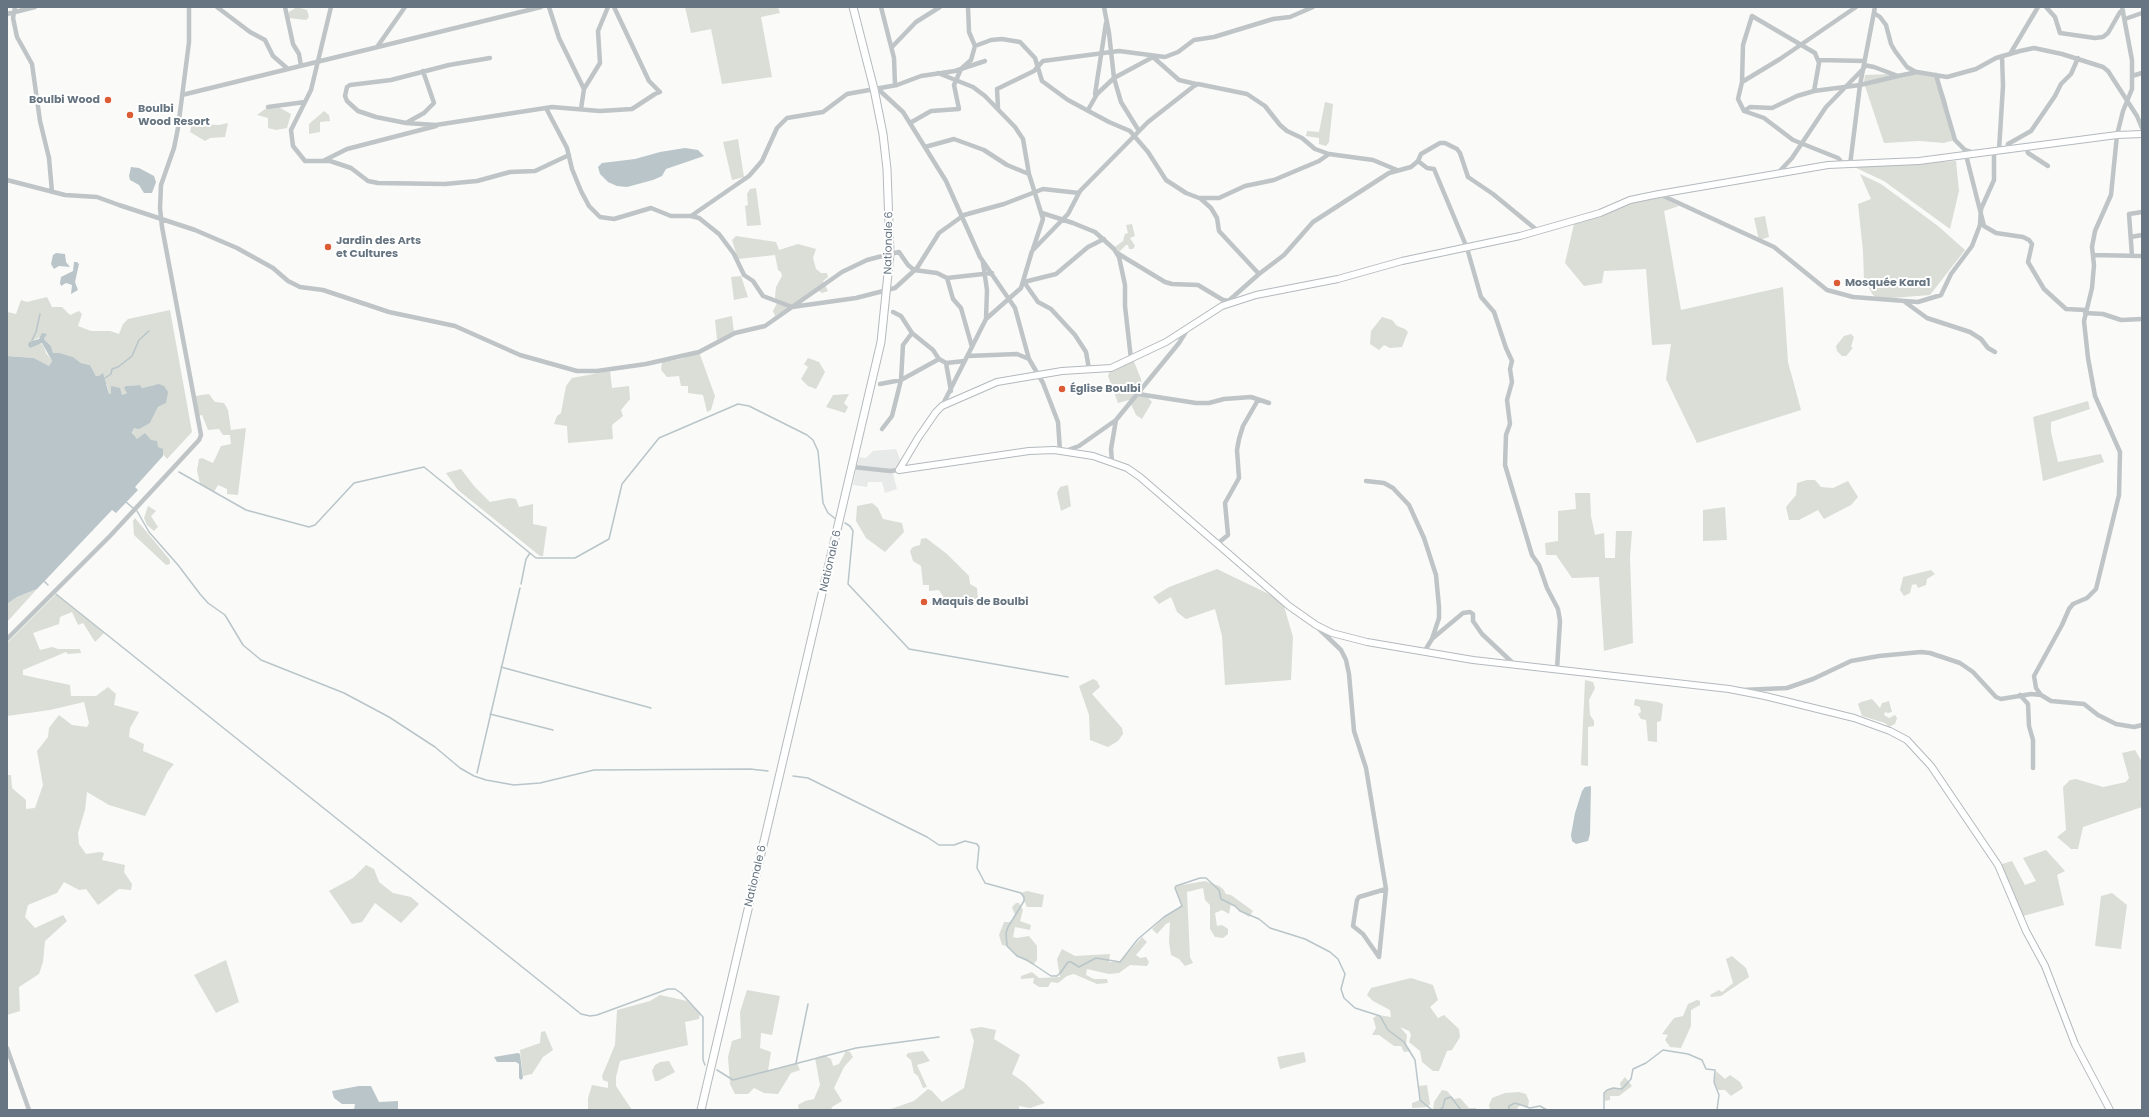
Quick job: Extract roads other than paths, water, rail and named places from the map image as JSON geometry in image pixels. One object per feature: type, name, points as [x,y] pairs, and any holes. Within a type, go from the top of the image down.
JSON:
[{"type":"main road","name":"Nationale 6","points":[[701,1110],[876,371],[888,290],[890,254],[887,169],[883,134],[876,89],[853,7]]},
{"type":"street","points":[[7,14],[14,10],[35,7]]},
{"type":"street","points":[[7,639],[110,536],[181,460],[201,435],[160,219],[161,184],[174,148],[182,95],[188,42],[189,7]]},
{"type":"street","points":[[217,7],[250,32],[265,40],[274,56],[288,69]]},
{"type":"street","points":[[285,7],[293,44],[299,54],[301,66]]},
{"type":"street","points":[[331,7],[316,62],[311,90],[292,125],[291,136],[293,146],[305,161],[323,160],[351,168],[368,181],[378,183],[445,184],[478,181],[510,172],[535,170],[569,155]]},
{"type":"street","points":[[377,47],[405,7]]},
{"type":"street","points":[[182,95],[541,7]]},
{"type":"street","points":[[549,7],[559,38],[584,89]]},
{"type":"street","points":[[581,109],[584,89],[600,63],[598,31],[608,7]]},
{"type":"street","points":[[323,160],[347,149],[442,124],[558,107],[612,111],[632,109],[651,96],[660,92],[654,88],[646,75],[614,7]]},
{"type":"street","points":[[881,7],[894,58],[895,85]]},
{"type":"street","points":[[892,47],[916,22],[940,7]]},
{"type":"street","points":[[910,123],[931,111],[959,109],[953,89],[955,80],[961,69],[971,60],[975,46],[969,32],[968,7]]},
{"type":"street","points":[[1104,7],[1107,17],[1114,78],[1121,102],[1139,131]]},
{"type":"street","points":[[998,108],[997,89],[1034,71],[1043,61],[1127,51],[1153,57],[1165,57],[1178,52],[1194,40],[1214,37],[1273,19],[1290,17],[1313,7]]},
{"type":"street","points":[[1742,82],[1780,59],[1856,7]]},
{"type":"street","points":[[1847,165],[1875,7]]},
{"type":"street","points":[[2010,54],[2038,7]]},
{"type":"street","points":[[2046,7],[2055,17],[2060,33],[2095,38],[2103,37],[2108,33],[2122,9]]},
{"type":"street","points":[[2122,9],[2129,41],[2132,89],[2127,99],[2117,134],[2111,195],[2095,231],[2092,247],[2094,265],[2092,288],[2084,321],[2088,358],[2095,396],[2120,452],[2119,495],[2096,589],[2088,598],[2073,604],[2069,609],[2062,625],[2034,676],[2036,688],[2042,695],[2051,701],[2084,704],[2098,715],[2116,724],[2134,727],[2142,725]]},
{"type":"street","points":[[14,10],[14,28],[17,37],[32,64],[40,121],[49,158],[52,192]]},
{"type":"street","points":[[1874,13],[1880,17],[1886,25],[1891,44],[1905,65],[1910,70],[1917,72],[1947,77],[1976,70],[2002,56],[2034,48],[2078,58],[2103,67],[2113,78],[2127,99],[2142,128]]},
{"type":"street","points":[[2125,19],[2141,14]]},
{"type":"street","points":[[1814,91],[1819,60],[1815,53],[1752,16],[1743,45],[1742,82],[1738,99],[1744,111],[1764,118],[1783,134],[1802,144],[1831,154],[1847,165]]},
{"type":"street","points":[[1088,110],[1095,96],[1107,17]]},
{"type":"street","points":[[975,46],[991,40],[1011,40],[1020,42],[1035,58],[1039,66],[1042,81],[1068,100],[1109,122],[1130,131],[1135,135],[1166,180],[1199,198],[1211,208],[1217,218],[1219,231],[1259,274]]},
{"type":"street","points":[[1659,194],[1774,248],[1827,290],[1854,298],[1905,302],[1918,302],[1940,295],[1951,274],[1972,246],[1980,225],[1981,209],[1994,180],[2003,86],[2002,56]]},
{"type":"street","points":[[1095,96],[1114,78],[1153,57]]},
{"type":"street","points":[[1153,57],[1179,80],[1248,94],[1266,106],[1280,125],[1287,131],[1302,138],[1314,149],[1329,154],[1373,160],[1397,170]]},
{"type":"street","points":[[442,124],[406,123],[376,117],[358,111],[347,101],[345,93],[350,85],[386,81],[465,62],[490,58]]},
{"type":"street","points":[[2008,149],[2008,144],[2031,131],[2055,96],[2061,84],[2070,74],[2078,58]]},
{"type":"street","points":[[1819,60],[1874,67],[1898,76]]},
{"type":"street","points":[[690,216],[749,176],[762,161],[777,128],[787,118],[823,112],[842,96],[895,85],[921,76],[961,69],[985,61]]},
{"type":"street","points":[[1777,174],[1792,158],[1826,107],[1864,65]]},
{"type":"street","points":[[406,123],[432,106],[434,103],[434,99],[423,72]]},
{"type":"street","points":[[1744,111],[1750,107],[1772,108],[1797,96],[1814,91],[1860,86],[1917,72]]},
{"type":"street","points":[[899,470],[918,438],[942,406],[951,391],[986,319],[1010,299],[1024,282],[1032,251],[1042,227],[1042,213],[1029,174],[1023,139],[1016,127],[998,108],[973,87],[938,73]]},
{"type":"street","points":[[2132,76],[2142,73]]},
{"type":"street","points":[[1936,75],[1955,140],[1965,150],[1974,154]]},
{"type":"street","points":[[1032,251],[1055,230],[1068,214],[1079,193],[1135,135],[1164,108],[1198,84]]},
{"type":"street","points":[[876,89],[898,106],[910,123],[946,181],[982,259],[1010,299],[1019,318],[1029,359],[1038,375],[1058,422],[1063,451]]},
{"type":"street","points":[[268,107],[305,102]]},
{"type":"street","points":[[546,108],[556,125],[569,155],[573,174],[588,206],[600,217],[614,219],[651,208],[671,216],[690,216],[704,221],[719,234],[734,254],[744,274],[753,282],[763,296],[792,307],[856,298],[888,290],[899,285],[922,262],[939,233],[962,216],[1004,204],[1034,192],[1049,188],[1079,193]]},
{"type":"street","points":[[1222,306],[1256,295],[1338,279],[1402,261],[1467,248],[1538,231],[1600,212],[1642,197],[1828,165],[1919,161],[2117,134],[2142,134]]},
{"type":"street","points":[[925,147],[954,139],[984,150],[1007,165],[1029,174]]},
{"type":"street","points":[[942,406],[997,382],[1038,375],[1111,368],[1187,330],[1222,306],[1259,274],[1284,255],[1313,222],[1363,188],[1397,170],[1411,167],[1418,161],[1421,154],[1440,143],[1445,143],[1457,149],[1460,153],[1468,177],[1493,194],[1538,231]]},
{"type":"street","points":[[2026,146],[2028,154],[2048,166]]},
{"type":"street","points":[[1199,198],[1219,198],[1245,186],[1274,180],[1319,161],[1329,154]]},
{"type":"street","points":[[1966,155],[1981,209],[1984,226],[1996,233],[2023,237],[2029,240],[2032,244],[2028,262],[2044,289],[2057,303],[2066,309],[2103,314],[2121,320],[2142,319]]},
{"type":"street","points":[[1418,161],[1426,168],[1434,169],[1467,248],[1481,297],[1494,312],[1506,348],[1513,363],[1510,368],[1512,382],[1507,400],[1510,424],[1506,435],[1505,465],[1532,555],[1540,565],[1547,588],[1558,609],[1560,621],[1557,670]]},
{"type":"street","points":[[7,180],[52,192],[97,197],[195,230],[237,248],[273,268],[288,281],[300,287],[323,290],[389,312],[455,326],[520,355],[577,371],[597,371],[646,364],[694,353],[735,333],[764,326],[818,291],[828,281],[855,265],[890,254],[899,252],[908,265],[914,270],[937,273],[947,278],[992,273]]},
{"type":"street","points":[[2132,256],[2129,214],[2142,212]]},
{"type":"street","points":[[1042,213],[1063,219],[1095,232],[1116,252],[1165,282],[1172,284],[1198,285],[1228,301],[1236,301]]},
{"type":"street","points":[[2131,237],[2142,235]]},
{"type":"street","points":[[1024,282],[1056,274],[1088,247],[1104,239]]},
{"type":"street","points":[[1116,252],[1125,285],[1126,313],[1131,359]]},
{"type":"street","points":[[2093,255],[2142,256]]},
{"type":"street","points":[[982,259],[987,296],[986,319]]},
{"type":"street","points":[[947,278],[953,299],[961,308],[972,347]]},
{"type":"street","points":[[1024,282],[1038,302],[1051,309],[1075,335],[1086,352],[1088,369]]},
{"type":"street","points":[[1905,302],[1927,318],[1970,332],[1981,339],[1988,348],[1995,352]]},
{"type":"street","points":[[893,312],[901,316],[912,333],[933,350],[939,359],[946,362],[966,361]]},
{"type":"street","points":[[1063,451],[1079,446],[1116,420],[1179,343],[1187,330]]},
{"type":"street","points":[[882,429],[892,416],[901,380],[903,345],[912,333]]},
{"type":"street","points":[[968,356],[974,357],[1017,354],[1029,359]]},
{"type":"street","points":[[880,384],[901,380],[939,359]]},
{"type":"street","points":[[946,362],[951,391]]},
{"type":"street","points":[[1138,394],[1200,403],[1245,397],[1269,403]]},
{"type":"street","points":[[1217,544],[1228,535],[1225,503],[1239,478],[1237,450],[1239,439],[1243,426],[1258,400]]},
{"type":"street","points":[[1112,462],[1111,449],[1116,420]]},
{"type":"street","points":[[853,466],[890,471],[1030,451],[1063,451],[1093,456],[1112,462],[1140,477],[1289,606],[1316,625],[1332,633],[1367,642],[1424,652],[1515,665],[1738,691],[1765,696],[1860,720],[1890,731],[1907,740],[1918,749],[1936,772],[1998,865],[2026,930],[2046,966],[2075,1044],[2110,1110]]},
{"type":"street","points":[[1366,481],[1384,483],[1393,488],[1409,505],[1424,538],[1436,575],[1439,607],[1439,618],[1432,640]]},
{"type":"street","points":[[1424,652],[1432,640],[1463,613],[1470,612],[1473,614],[1474,621],[1482,634],[1515,665]]},
{"type":"street","points":[[1316,625],[1341,650],[1346,660],[1354,731],[1366,768],[1383,860],[1386,889],[1385,916],[1379,957],[1363,934],[1353,926],[1357,900],[1360,897],[1386,889]]},
{"type":"street","points":[[1738,691],[1787,688],[1821,676],[1851,661],[1879,656],[1921,652],[1960,663],[1973,672],[1996,697],[2001,699],[2020,695],[2042,695]]},
{"type":"street","points":[[2020,695],[2028,704],[2029,726],[2033,740],[2033,768]]},
{"type":"street","points":[[7,1048],[28,1110]]},
{"type":"waterway","points":[[32,340],[36,332],[40,314]]},
{"type":"waterway","points":[[105,378],[111,374],[112,369],[118,367],[132,356],[139,340],[149,331]]},
{"type":"waterway","points":[[179,472],[246,510],[309,527],[315,525],[354,483],[424,467],[536,558],[575,558],[609,539],[622,484],[659,438],[738,404],[749,406],[807,435],[813,440],[818,451],[823,503],[828,513],[837,520]]},
{"type":"waterway","points":[[126,502],[133,508]]},
{"type":"waterway","points":[[137,511],[149,532],[178,565],[200,594],[208,603],[225,615],[243,645],[261,660],[344,693],[389,717],[435,747],[460,768],[474,776],[486,780],[514,785],[540,783],[594,770],[750,769],[768,771]]},
{"type":"waterway","points":[[845,523],[850,526],[853,531],[848,584],[909,649],[1068,677]]},
{"type":"waterway","points":[[521,584],[526,559],[530,553]]},
{"type":"waterway","points":[[44,581],[48,585]]},
{"type":"waterway","points":[[477,773],[520,588]]},
{"type":"waterway","points":[[56,594],[581,1014],[590,1016],[597,1015],[668,989],[675,989],[681,993],[703,1017],[703,1060],[705,1065]]},
{"type":"waterway","points":[[501,667],[651,708]]},
{"type":"waterway","points":[[490,714],[553,730]]},
{"type":"waterway","points":[[793,776],[808,778],[927,837],[939,845],[954,845],[965,841],[977,844],[979,847],[977,868],[985,883],[1021,893],[1024,897],[1024,901],[1008,927],[1006,933],[1007,946],[1017,956],[1027,960],[1051,976],[1057,976],[1068,962],[1071,962],[1079,967],[1096,958],[1120,962],[1138,939],[1164,917],[1182,906],[1175,888],[1176,886],[1200,878],[1206,878],[1219,890],[1221,899],[1235,906],[1240,911],[1259,919],[1270,928],[1305,939],[1330,952],[1338,959],[1345,974],[1341,989],[1344,998],[1355,1008],[1380,1016],[1388,1030],[1404,1042],[1415,1060],[1420,1100],[1432,1110]]},
{"type":"waterway","points":[[796,1063],[808,1004]]},
{"type":"waterway","points":[[717,1070],[733,1080],[856,1048],[939,1037]]},
{"type":"waterway","points":[[1604,1110],[1604,1093],[1613,1088],[1622,1089],[1631,1079],[1633,1069],[1646,1063],[1663,1050],[1688,1054],[1702,1060],[1706,1069],[1715,1070],[1714,1082],[1719,1095],[1717,1110]]},
{"type":"waterway","points":[[1440,1110],[1443,1107],[1445,1099],[1451,1097],[1461,1110]]},
{"type":"waterway","points":[[1509,1110],[1509,1106],[1515,1103],[1530,1108],[1540,1106],[1547,1110]]},
{"type":"place","name":"Boulbi Wood","points":[[108,100]]},
{"type":"place","name":"Boulbi Wood Resort","points":[[130,115]]},
{"type":"place","name":"Jardin des Arts et Cultures","points":[[328,247]]},
{"type":"place","name":"Mosquée Kara1","points":[[1837,283]]},
{"type":"place","name":"Église Boulbi","points":[[1062,389]]},
{"type":"place","name":"Maquis de Boulbi","points":[[924,602]]}]
